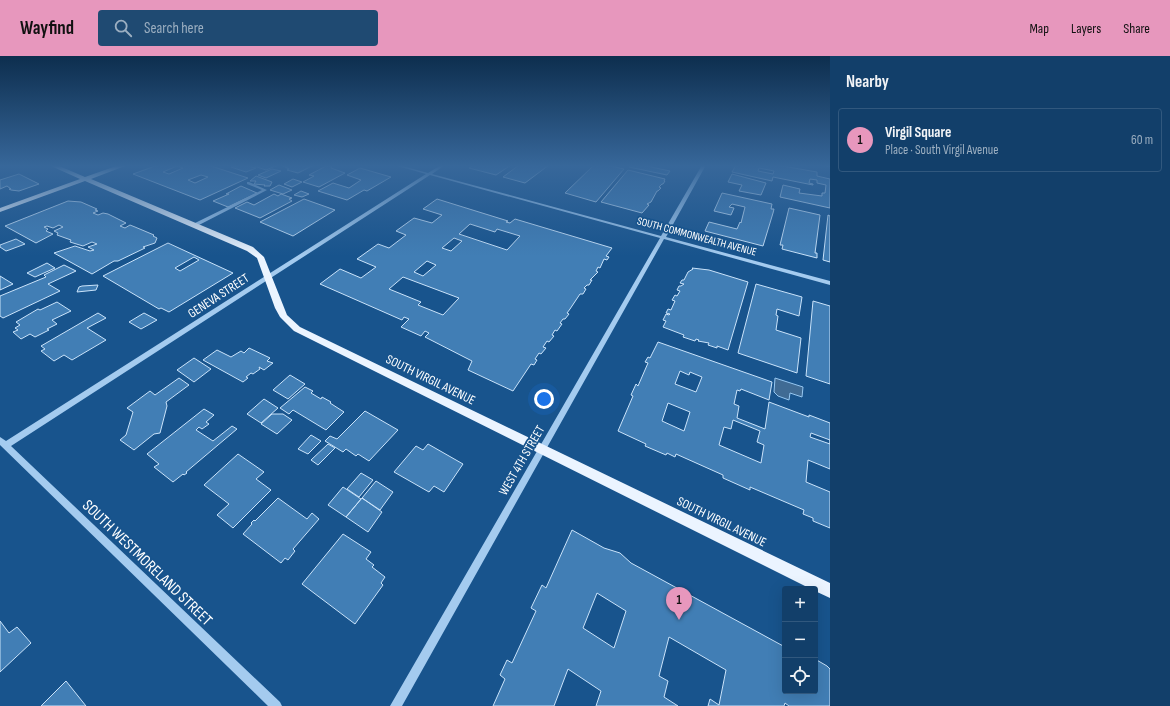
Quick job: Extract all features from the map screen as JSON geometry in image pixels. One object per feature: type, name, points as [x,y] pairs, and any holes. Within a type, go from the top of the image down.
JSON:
[{"type":"main road","points":[[0,210],[39,195]]},
{"type":"main road","name":"SOUTH VIRGIL AVENUE","points":[[126,195],[250,249],[260,257],[284,318],[297,329],[830,591]]},
{"type":"street","points":[[195,225],[254,195]]},
{"type":"street","name":"GENEVA STREET","points":[[3,442],[268,278],[396,195]]},
{"type":"street","name":"SOUTH COMMONWEALTH AVENUE","points":[[508,195],[830,283]]},
{"type":"street","name":"WEST 4TH STREET","points":[[396,706],[686,195]]},
{"type":"street","name":"SOUTH WESTMORELAND STREET","points":[[3,442],[276,706]]},
{"type":"water","points":[[775,378],[803,387],[802,397],[790,393],[789,400],[778,396],[774,392]]},
{"type":"building","points":[[188,195],[210,195],[200,200]]},
{"type":"building","points":[[226,195],[252,195],[228,207],[213,201]]},
{"type":"building","points":[[272,195],[285,195],[292,198],[289,199],[292,201],[260,218],[235,208],[247,202],[254,205]]},
{"type":"building","points":[[332,195],[355,195],[347,200]]},
{"type":"building","points":[[573,195],[602,195],[596,202]]},
{"type":"building","points":[[607,195],[655,195],[642,213],[601,202]]},
{"type":"building","points":[[721,195],[733,195],[772,204],[771,209],[774,209],[763,246],[705,231],[709,222],[737,229],[740,222],[741,223],[745,207],[732,204],[729,207],[734,208],[731,215],[714,211]]},
{"type":"building","points":[[780,195],[830,195],[830,208],[780,197]]},
{"type":"building","points":[[304,199],[335,210],[293,236],[260,222]]},
{"type":"building","points":[[437,199],[508,221],[506,222],[510,223],[515,219],[612,248],[606,256],[609,257],[607,260],[604,259],[600,268],[598,267],[596,271],[598,272],[590,280],[592,280],[589,285],[584,288],[586,289],[583,294],[580,294],[567,313],[569,314],[560,323],[562,324],[557,331],[555,330],[552,335],[554,336],[549,342],[547,341],[543,347],[546,348],[541,354],[539,353],[535,359],[537,360],[534,365],[531,364],[513,391],[468,370],[472,361],[425,337],[429,333],[425,331],[421,336],[401,327],[409,319],[404,317],[402,320],[320,284],[340,269],[361,278],[376,267],[357,259],[378,244],[389,248],[406,235],[396,231],[414,218],[432,223],[442,215],[423,209]],"holes":[[[470,224],[495,232],[497,229],[520,236],[507,250],[459,234]],[[454,238],[462,241],[451,251],[442,248]],[[427,261],[436,265],[423,276],[414,272]],[[403,277],[459,298],[443,315],[418,305],[421,302],[389,289]]]},
{"type":"building","points":[[68,201],[81,202],[97,209],[95,210],[98,211],[93,213],[98,215],[103,213],[108,214],[126,223],[120,226],[125,228],[130,225],[154,235],[153,236],[157,238],[155,243],[143,247],[145,248],[118,261],[114,261],[92,274],[54,253],[75,246],[90,251],[94,250],[88,247],[97,244],[92,242],[83,246],[70,242],[71,240],[57,235],[58,233],[54,231],[63,227],[59,225],[53,228],[47,226],[44,227],[48,229],[46,231],[53,234],[36,243],[5,226]]},
{"type":"building","points":[[789,208],[820,215],[815,253],[817,253],[817,258],[782,249],[783,245],[780,245]]},
{"type":"building","points":[[828,215],[830,216],[830,262],[823,260]]},
{"type":"building","points":[[16,239],[25,244],[6,251],[0,247],[0,245]]},
{"type":"building","points":[[168,243],[233,273],[169,312],[161,308],[159,309],[103,276]],"holes":[[[194,257],[199,260],[180,271],[175,268]]]},
{"type":"building","points":[[47,263],[55,268],[35,277],[27,273]]},
{"type":"building","points":[[64,265],[76,271],[48,284],[60,291],[3,318],[0,316],[0,296],[46,277],[44,275]]},
{"type":"building","points":[[692,268],[709,270],[748,282],[728,350],[717,346],[717,348],[708,345],[709,343],[698,341],[699,340],[696,339],[695,341],[683,337],[684,335],[663,327],[666,321],[663,320],[666,314],[670,314],[666,313],[668,309],[671,310],[675,301],[672,300],[680,291],[677,290],[679,286],[684,284],[680,283],[684,280],[688,272],[693,269]]},
{"type":"building","points":[[0,276],[13,284],[0,290]]},
{"type":"building","points":[[756,284],[802,297],[799,316],[777,309],[776,315],[778,316],[776,330],[801,338],[797,373],[738,353]]},
{"type":"building","points":[[98,285],[96,290],[77,292],[79,287],[82,286]]},
{"type":"building","points":[[813,301],[830,306],[830,384],[806,376]]},
{"type":"building","points":[[57,302],[71,311],[52,320],[57,324],[47,329],[49,330],[35,337],[30,334],[21,339],[13,332],[18,330],[15,328],[20,325],[16,322],[38,309],[40,310]]},
{"type":"building","points":[[98,313],[106,318],[87,328],[106,340],[72,360],[64,355],[54,361],[41,351],[45,349],[41,346]]},
{"type":"building","points":[[144,313],[157,320],[141,329],[129,322]]},
{"type":"building","points":[[658,342],[772,382],[769,400],[741,389],[740,391],[737,390],[734,404],[739,406],[737,418],[765,429],[769,402],[830,423],[830,440],[811,433],[810,437],[830,444],[830,469],[808,460],[806,482],[830,492],[830,528],[813,521],[813,518],[803,514],[804,510],[750,487],[750,490],[723,478],[723,475],[676,454],[675,457],[667,453],[666,455],[645,446],[646,444],[618,431],[633,396],[631,395],[636,384],[638,386],[648,363],[645,362],[648,357],[650,358]],"holes":[[[680,371],[689,375],[690,372],[702,377],[696,392],[675,384]],[[668,403],[690,412],[684,431],[662,421]],[[733,420],[760,431],[757,442],[764,445],[761,463],[719,445],[724,427],[731,429]]]},
{"type":"building","points":[[249,348],[270,358],[267,361],[273,363],[264,370],[259,367],[260,369],[253,374],[251,373],[243,382],[203,360],[217,350],[231,357],[241,351],[244,353]]},
{"type":"building","points":[[194,358],[211,369],[194,382],[177,370]]},
{"type":"building","points":[[290,375],[305,384],[288,399],[273,390]]},
{"type":"building","points":[[179,378],[189,385],[166,402],[167,406],[160,433],[154,434],[134,450],[120,440],[126,435],[133,412],[127,408],[150,391],[155,395]]},
{"type":"building","points":[[305,387],[313,391],[311,393],[321,399],[322,397],[331,402],[330,403],[344,412],[326,430],[293,410],[289,414],[280,408]]},
{"type":"building","points":[[264,399],[278,408],[261,423],[247,414]]},
{"type":"building","points":[[204,409],[214,415],[206,422],[209,424],[202,429],[199,427],[196,430],[213,441],[232,426],[237,429],[186,472],[187,473],[184,475],[183,474],[173,482],[154,467],[159,464],[147,454]]},
{"type":"building","points":[[365,411],[398,430],[369,461],[358,454],[356,456],[346,449],[343,452],[325,441],[330,436],[337,439]]},
{"type":"building","points":[[272,414],[283,414],[292,420],[277,434],[261,424]]},
{"type":"building","points":[[311,435],[321,441],[308,454],[298,449]]},
{"type":"building","points":[[328,444],[335,448],[318,465],[311,460]]},
{"type":"building","points":[[428,444],[463,464],[444,492],[434,486],[429,492],[394,472],[416,446],[423,450]]},
{"type":"building","points":[[238,454],[264,472],[256,479],[271,490],[233,528],[217,515],[229,504],[204,485]]},
{"type":"building","points":[[361,473],[373,480],[359,497],[347,489]]},
{"type":"building","points":[[376,481],[393,492],[380,510],[362,498]]},
{"type":"building","points":[[343,487],[361,499],[346,517],[328,505]]},
{"type":"building","points":[[278,498],[307,519],[312,513],[319,519],[293,549],[295,551],[288,560],[285,558],[281,563],[243,534],[252,524],[251,523],[254,520],[255,521]]},
{"type":"building","points":[[362,498],[382,512],[368,532],[346,517]]},
{"type":"building","points":[[572,530],[604,548],[620,553],[631,563],[782,645],[782,694],[818,694],[818,661],[827,666],[830,669],[830,706],[789,706],[785,703],[784,706],[708,706],[710,699],[719,705],[726,670],[669,637],[659,676],[668,681],[664,697],[678,706],[596,706],[601,691],[568,669],[554,706],[493,706],[505,679],[500,675],[507,660],[512,663],[536,611],[531,608],[542,585],[546,588]],"holes":[[[597,593],[626,611],[614,648],[583,628]]]},
{"type":"building","points":[[343,534],[371,552],[366,559],[374,565],[372,567],[385,577],[381,583],[383,585],[355,624],[302,584]]},
{"type":"building","points":[[0,621],[9,633],[17,627],[31,643],[0,672]]},
{"type":"building","points":[[66,681],[86,706],[41,706]]},
{"type":"place","name":"Virgil Square","points":[[679,620]]}]
